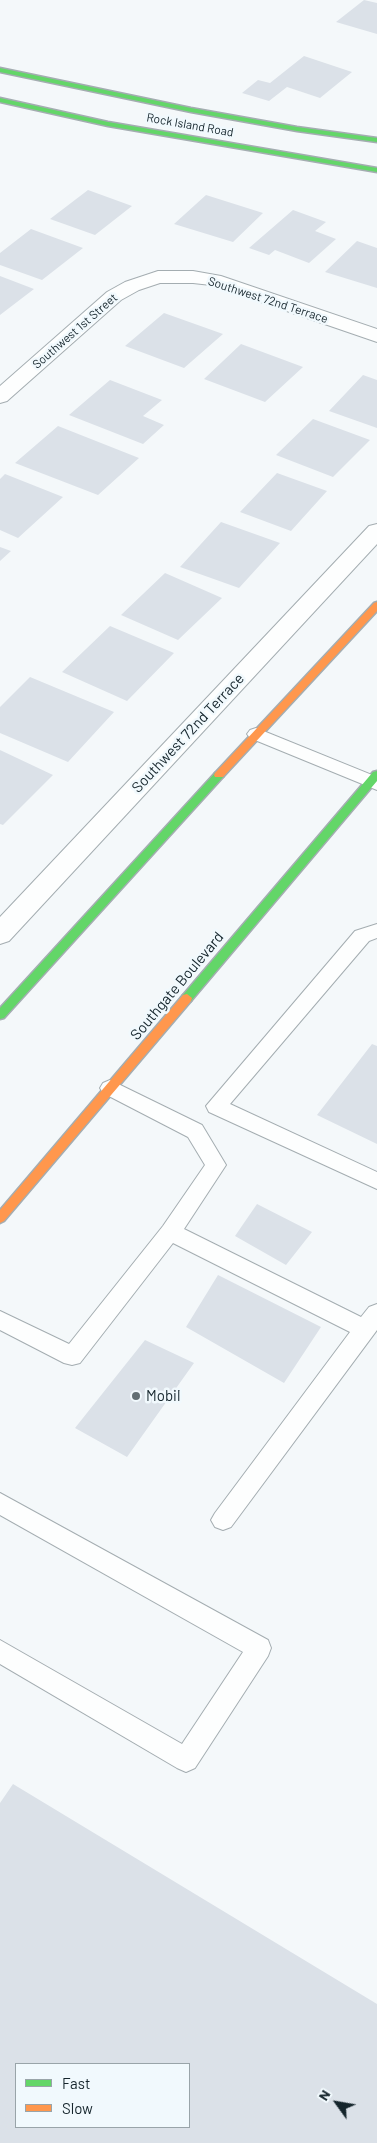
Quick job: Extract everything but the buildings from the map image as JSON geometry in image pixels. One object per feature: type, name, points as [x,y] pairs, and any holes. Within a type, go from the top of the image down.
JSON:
[{"type":"main road","name":"Rock Island Road","points":[[0,70],[191,110],[297,129],[377,140]]},
{"type":"main road","name":"Rock Island Road","points":[[0,100],[108,124],[377,170]]},
{"type":"main road","points":[[0,1015],[256,734],[377,605]]},
{"type":"main road","name":"Southgate Boulevard","points":[[0,1218],[375,780]]},
{"type":"street","name":"Southwest 72nd Terrace","points":[[158,277],[184,276],[214,280],[377,336]]},
{"type":"street","name":"Southwest 1st Street","points":[[0,397],[114,296],[132,286],[158,277]]},
{"type":"street","name":"Southwest 72nd Terrace","points":[[0,934],[377,531]]},
{"type":"lane","points":[[256,734],[375,780]]},
{"type":"lane","points":[[195,1131],[362,936],[377,931]]},
{"type":"lane","points":[[0,1320],[72,1356],[170,1232],[216,1165],[195,1131],[110,1088]]},
{"type":"lane","points":[[216,1106],[377,1181]]},
{"type":"lane","points":[[170,1232],[371,1321],[223,1520]]},
{"type":"lane","points":[[0,1503],[260,1648],[186,1760],[0,1651]]},
{"type":"traffic: fast","points":[[0,70],[191,110],[297,129],[377,140]]},
{"type":"traffic: fast","points":[[0,100],[108,124],[377,170]]},
{"type":"traffic: fast","points":[[187,998],[377,774]]},
{"type":"traffic: fast","points":[[0,1015],[219,775]]},
{"type":"traffic: slow","points":[[219,775],[377,605]]},
{"type":"traffic: slow","points":[[0,1218],[187,998]]},
{"type":"place","name":"Mobil","points":[[136,1396]]}]
